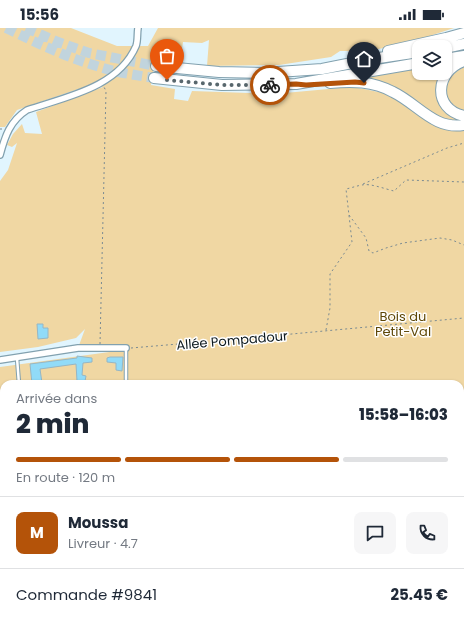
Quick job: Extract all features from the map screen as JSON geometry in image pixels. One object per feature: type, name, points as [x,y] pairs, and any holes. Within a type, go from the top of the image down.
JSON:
[{"type":"highway","points":[[372,59],[377,54],[464,33]]},
{"type":"highway","points":[[452,47],[464,44]]},
{"type":"highway","points":[[156,66],[219,72],[263,74],[322,68],[412,53]]},
{"type":"highway","points":[[452,58],[464,56]]},
{"type":"highway","points":[[464,61],[452,67],[446,73],[441,88],[441,96],[448,108],[453,113],[464,116]]},
{"type":"highway","points":[[296,84],[412,64]]},
{"type":"highway","points":[[154,78],[222,85],[306,85],[355,82],[373,84],[399,95],[436,122],[449,126],[464,125]]},
{"type":"street","points":[[0,155],[8,130],[21,114],[27,110],[92,88],[112,77],[130,58],[137,45],[138,28]]},
{"type":"street","points":[[0,360],[78,348],[126,348]]},
{"type":"lane","points":[[126,348],[126,380]]},
{"type":"lane","points":[[17,358],[19,380]]},
{"type":"path","points":[[100,348],[106,91],[103,82]]},
{"type":"path","points":[[326,331],[330,308],[330,274],[352,242],[346,189],[357,187],[447,148],[464,143]]},
{"type":"path","points":[[363,184],[394,191],[406,180],[464,182]]},
{"type":"path","points":[[348,214],[366,238],[369,251],[373,254],[403,243],[440,238],[452,240],[464,245]]},
{"type":"path","name":"Allée Pompadour","points":[[126,348],[464,318]]},
{"type":"green space","name":"Bois du Petit-Val","points":[[0,28],[71,28],[117,46],[148,46],[158,28],[454,28],[417,40],[412,40],[412,42],[405,44],[357,53],[340,51],[331,57],[279,65],[207,66],[209,40],[202,43],[183,42],[180,62],[155,59],[151,85],[175,89],[174,99],[188,101],[192,91],[274,94],[350,87],[383,93],[395,99],[434,125],[464,129],[464,380],[0,380],[0,367],[124,350],[78,348],[85,329],[76,338],[38,347],[0,352],[0,181],[8,170],[17,143],[12,147],[7,145],[13,134],[22,124],[25,133],[42,134],[36,112],[103,87],[93,84],[17,110],[5,127],[0,127]]},
{"type":"green space","points":[[464,67],[464,113],[454,108],[447,100],[445,89],[449,80],[452,80],[452,76]]},
{"type":"green space","points":[[412,69],[412,80],[438,80],[436,89],[447,113],[455,118],[464,120],[464,123],[440,120],[406,97],[355,78]]},
{"type":"building","points":[[37,324],[43,324],[43,328],[48,328],[48,338],[38,339]]},
{"type":"building","points":[[77,356],[92,358],[92,362],[83,363],[82,375],[86,376],[85,380],[77,380],[76,364],[40,369],[42,380],[32,380],[30,364],[77,358]]},
{"type":"building","points":[[123,357],[122,371],[116,370],[116,363],[107,362],[107,358]]},
{"type":"tunnel","points":[[6,28],[76,59],[114,71],[154,78]]},
{"type":"tunnel","points":[[26,28],[58,42],[89,53],[156,66]]},
{"type":"way so far","points":[[167,80],[222,85],[270,85]]},
{"type":"route","points":[[270,85],[364,83]]}]
